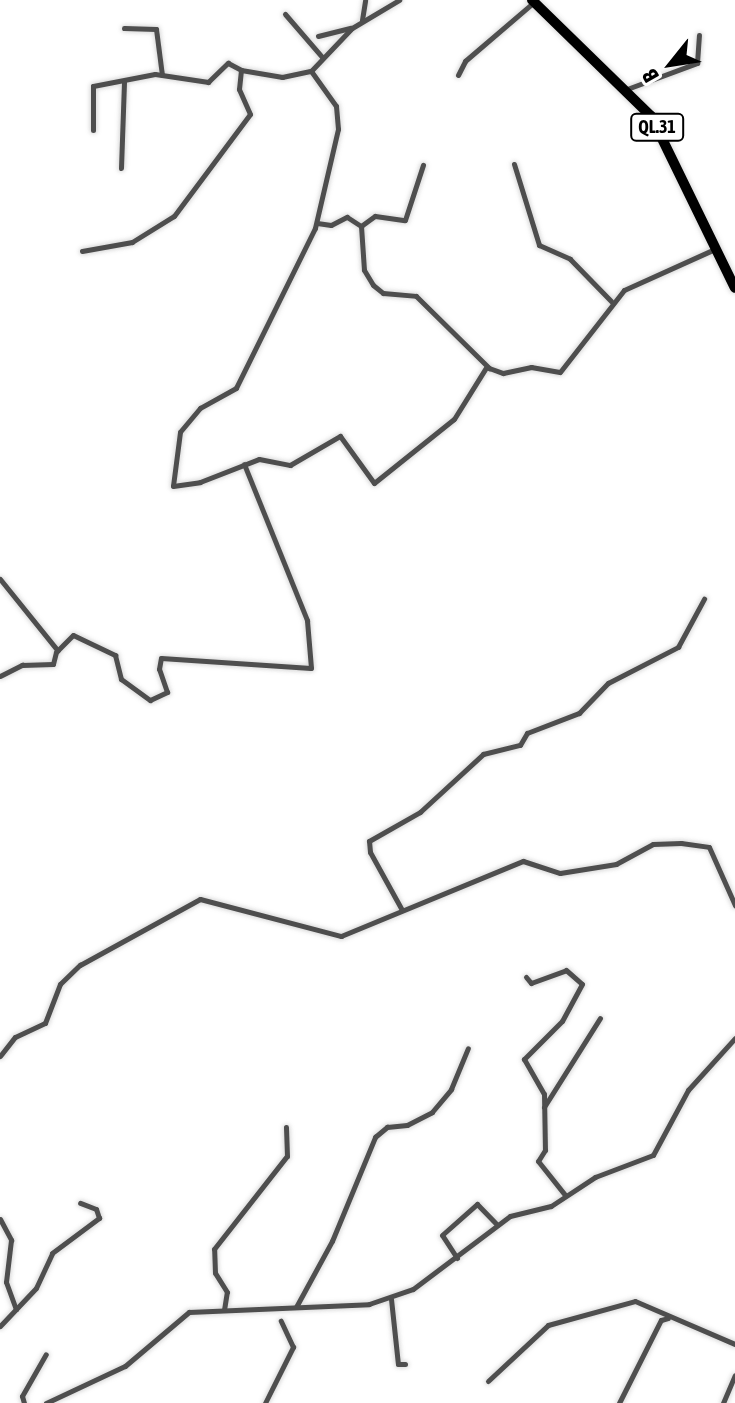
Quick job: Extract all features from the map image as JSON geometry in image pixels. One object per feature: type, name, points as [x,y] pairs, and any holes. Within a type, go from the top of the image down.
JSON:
[{"type":"highway","name":"QL.31","points":[[533,1],[627,89],[659,129],[735,288]]},
{"type":"street","points":[[362,21],[365,0]]},
{"type":"street","points":[[93,130],[91,89],[162,75],[206,82],[226,64],[241,70],[282,77],[311,71],[322,57],[339,46],[352,28],[399,0]]},
{"type":"street","points":[[458,75],[465,61],[533,1]]},
{"type":"street","points":[[285,14],[322,57]]},
{"type":"street","points":[[124,28],[156,29],[162,75]]},
{"type":"street","points":[[318,36],[352,28]]},
{"type":"street","points":[[627,89],[697,63],[699,35]]},
{"type":"street","points":[[82,251],[132,242],[174,216],[250,114],[239,89],[241,70]]},
{"type":"street","points":[[311,71],[336,106],[338,125],[317,223],[236,388],[197,411],[180,432],[172,483],[181,488],[266,458],[290,465],[340,436],[374,483],[454,419],[487,366]]},
{"type":"street","points":[[121,168],[124,81]]},
{"type":"street","points":[[514,164],[539,245],[570,259],[611,301]]},
{"type":"street","points":[[361,226],[375,216],[405,220],[423,165]]},
{"type":"street","points":[[317,223],[331,225],[347,217],[361,226]]},
{"type":"street","points":[[361,226],[364,270],[373,285],[383,293],[416,296],[487,366],[503,373],[531,367],[560,372],[611,301],[636,284],[716,249]]},
{"type":"street","points":[[0,676],[22,665],[51,665],[58,651],[73,635],[90,639],[118,658],[121,679],[150,700],[167,692],[159,669],[161,658],[311,668],[307,620],[244,464]]},
{"type":"street","points":[[0,579],[58,651]]},
{"type":"street","points":[[402,910],[370,852],[369,841],[420,812],[483,754],[520,745],[529,732],[579,713],[612,681],[678,647],[704,599]]},
{"type":"street","points":[[0,1056],[2,1048],[18,1034],[45,1023],[60,984],[80,965],[196,901],[211,899],[341,936],[523,861],[560,873],[616,864],[653,844],[681,843],[709,847],[735,905]]},
{"type":"street","points":[[526,977],[531,983],[566,970],[582,984],[562,1021],[524,1059],[543,1092],[545,1150],[538,1161],[565,1195]]},
{"type":"street","points":[[543,1107],[600,1018]]},
{"type":"street","points":[[46,1403],[125,1366],[179,1316],[391,1299],[457,1258],[518,1212],[551,1206],[595,1177],[653,1155],[682,1098],[735,1038]]},
{"type":"street","points":[[296,1307],[332,1241],[375,1137],[387,1127],[407,1125],[432,1112],[451,1089],[468,1048]]},
{"type":"street","points":[[224,1310],[227,1292],[215,1273],[214,1249],[287,1156],[286,1127]]},
{"type":"street","points":[[0,1326],[39,1282],[52,1253],[99,1218],[96,1209],[80,1203]]},
{"type":"street","points":[[457,1258],[442,1235],[477,1204],[497,1225]]},
{"type":"street","points":[[0,1219],[11,1240],[6,1282],[16,1309]]},
{"type":"street","points":[[391,1299],[398,1364],[405,1364]]},
{"type":"street","points":[[488,1381],[551,1324],[641,1301],[735,1344]]},
{"type":"street","points":[[619,1403],[661,1320],[673,1318]]},
{"type":"street","points":[[265,1403],[293,1347],[281,1321]]},
{"type":"street","points":[[24,1403],[22,1396],[46,1354]]},
{"type":"street","points":[[723,1403],[735,1375]]}]
